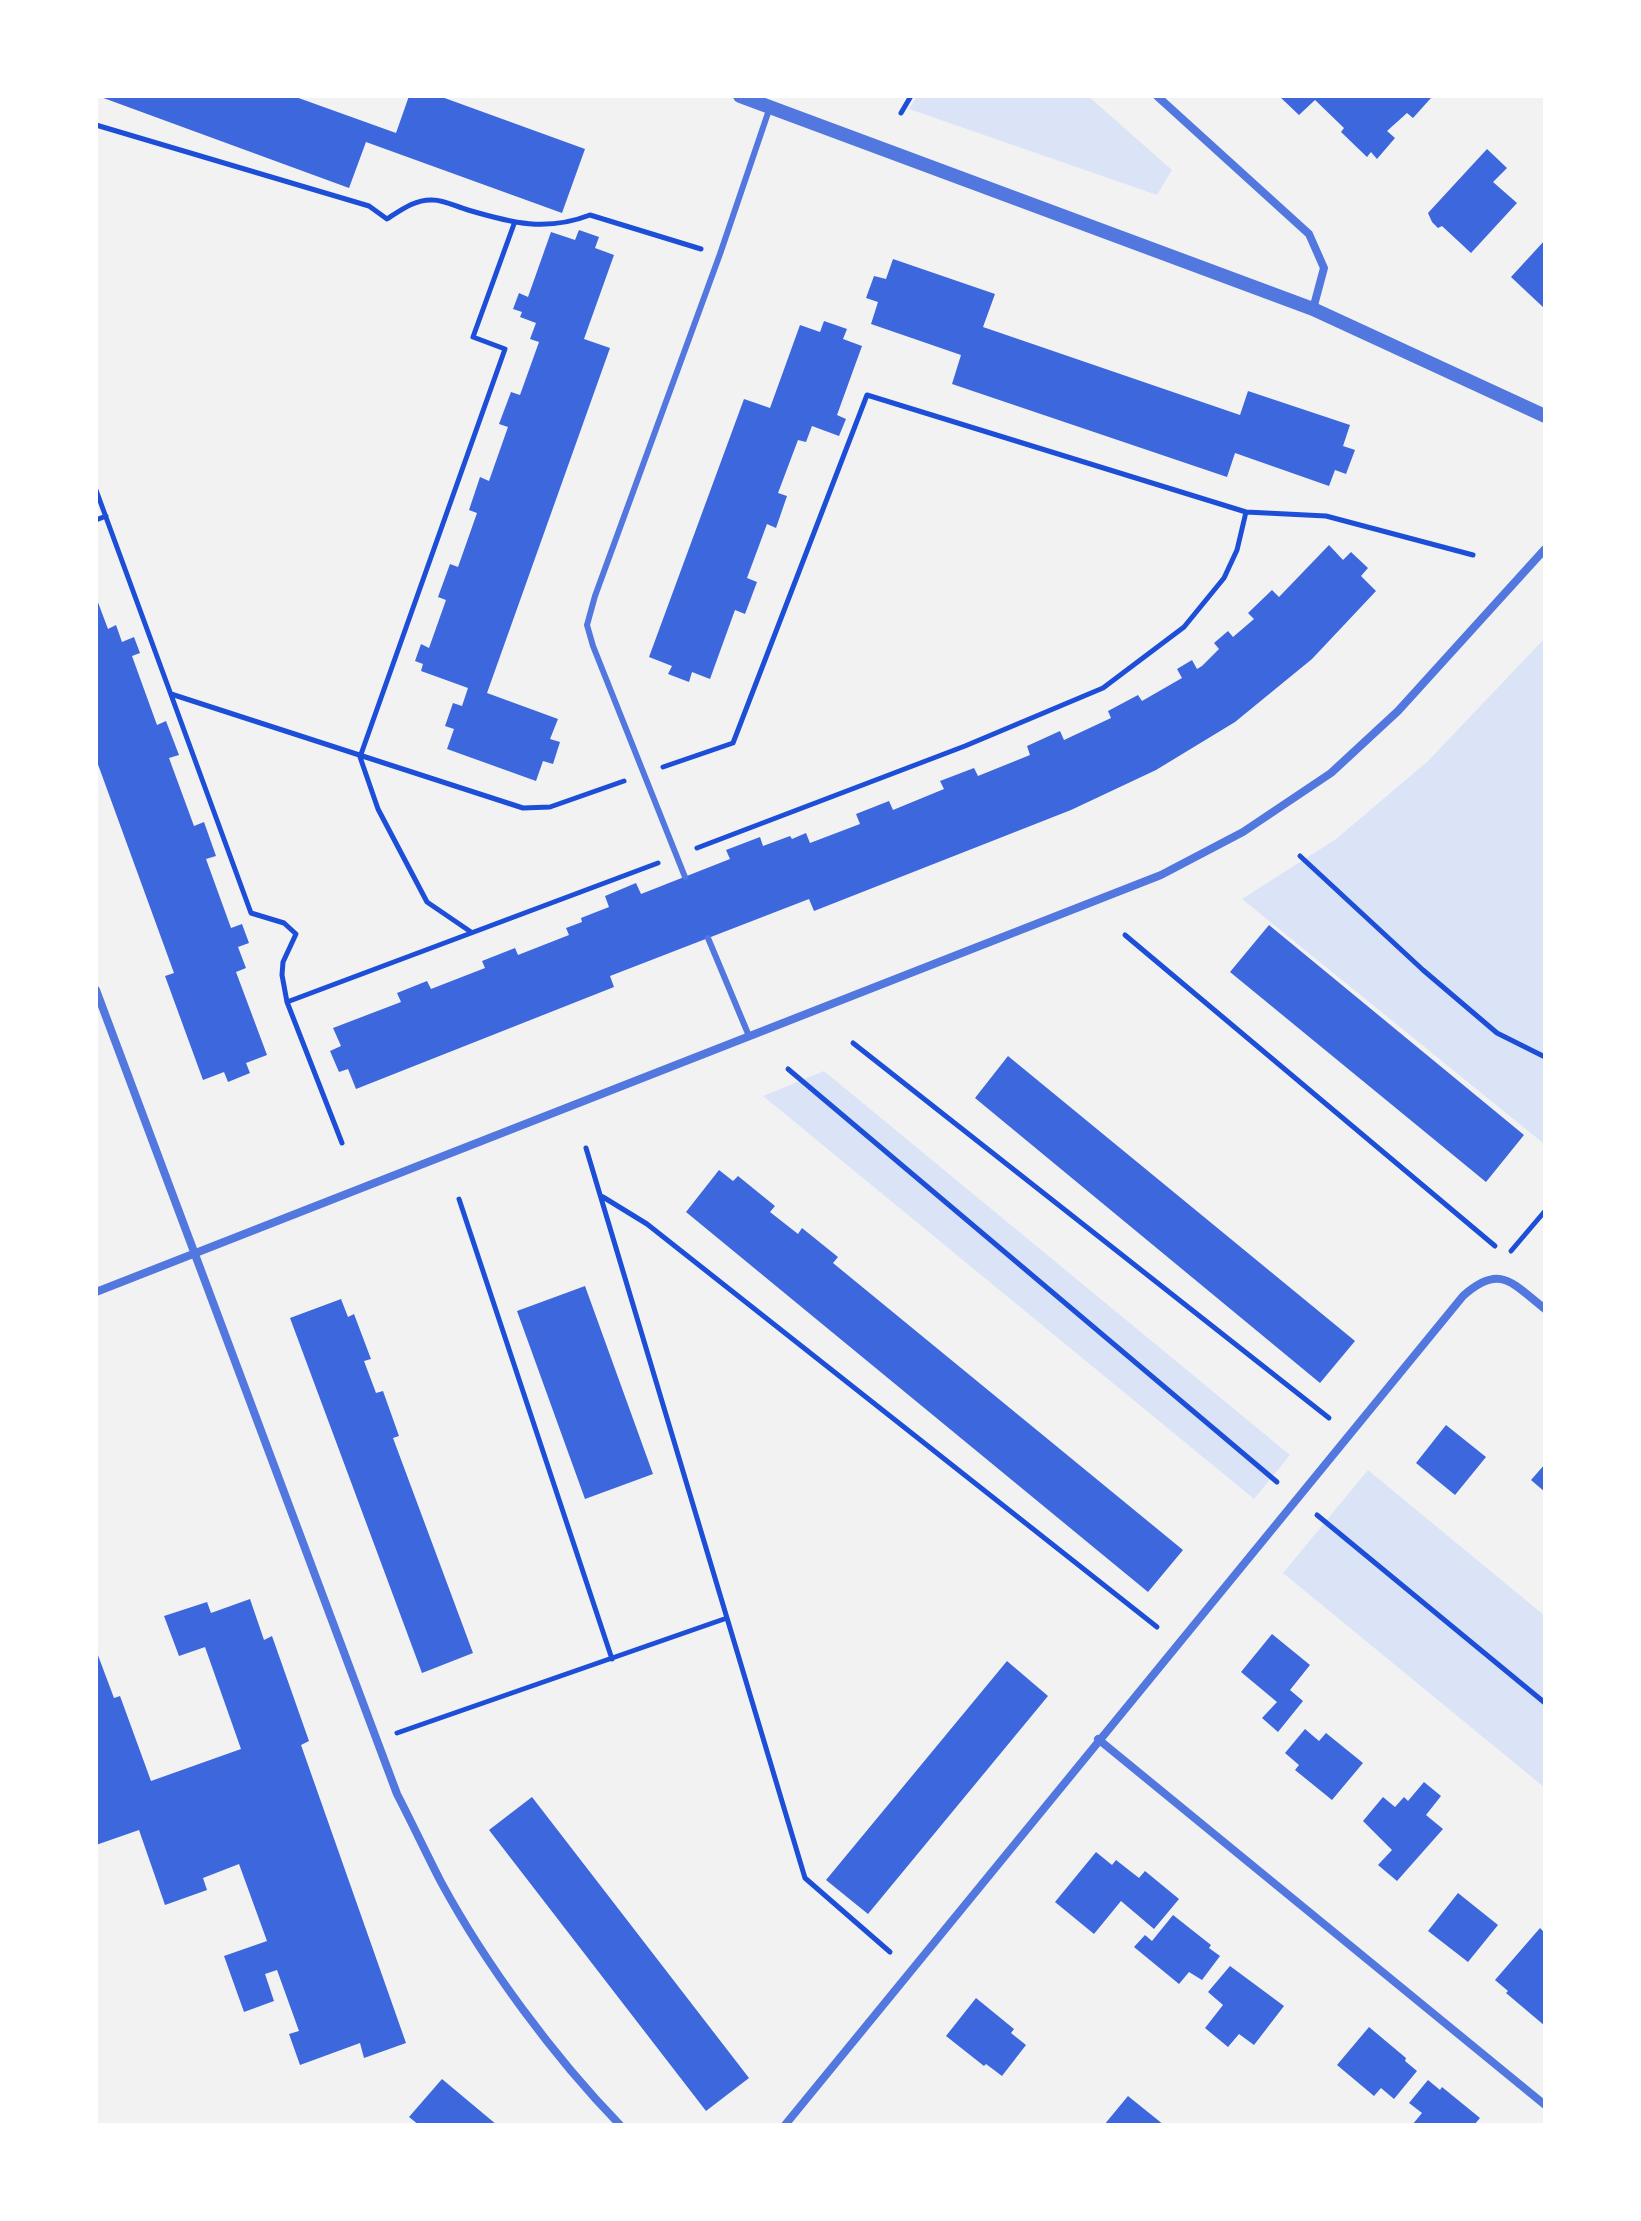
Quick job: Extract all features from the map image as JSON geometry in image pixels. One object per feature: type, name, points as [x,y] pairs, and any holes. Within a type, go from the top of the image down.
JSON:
[{"type":"street","points":[[740,96],[1313,309],[1545,416]]},
{"type":"street","points":[[1157,96],[1309,234],[1324,268],[1313,309]]},
{"type":"street","points":[[96,1292],[1161,875],[1243,832],[1331,773],[1398,711],[1545,549]]},
{"type":"street","points":[[96,990],[397,1794],[442,1884],[484,1952],[533,2023],[620,2125]]},
{"type":"street","points":[[785,2125],[1463,1296],[1491,1277],[1505,1279],[1545,1309]]},
{"type":"street","points":[[1098,1739],[1545,2105]]},
{"type":"lane","points":[[685,877],[587,625],[770,107]]},
{"type":"lane","points":[[708,938],[749,1036]]},
{"type":"path","points":[[901,113],[911,96]]},
{"type":"path","points":[[96,125],[369,206],[387,219],[413,203],[434,200],[514,224],[549,225],[590,215],[720,254]]},
{"type":"path","points":[[471,932],[427,902],[378,809],[360,757],[505,349],[473,337],[514,224]]},
{"type":"path","points":[[171,694],[523,808],[550,807],[733,743],[867,395],[1246,512],[1326,516],[1473,555]]},
{"type":"path","points":[[96,490],[251,913],[284,923],[296,934],[283,962],[287,1002],[342,1143]]},
{"type":"path","points":[[287,1002],[965,746],[1103,688],[1184,627],[1224,578],[1237,550],[1246,512]]},
{"type":"path","points":[[96,520],[106,516]]},
{"type":"path","points":[[1300,856],[1423,970],[1497,1033],[1545,1057]]},
{"type":"path","points":[[1125,935],[1495,1246]]},
{"type":"path","points":[[853,1043],[1329,1418]]},
{"type":"path","points":[[788,1069],[1277,1482]]},
{"type":"path","points":[[586,1148],[805,1878],[890,1952]]},
{"type":"path","points":[[602,1197],[647,1224],[1157,1627]]},
{"type":"path","points":[[459,1199],[612,1659]]},
{"type":"path","points":[[1511,1251],[1545,1211]]},
{"type":"path","points":[[1317,1515],[1545,1703]]},
{"type":"path","points":[[396,1733],[727,1618]]},
{"type":"shaded area","points":[[917,96],[1088,96],[1172,170],[1157,195],[909,109]]},
{"type":"shaded area","points":[[1545,638],[1543,1143],[1242,899],[1336,839],[1428,761]]},
{"type":"shaded area","points":[[824,1071],[1290,1455],[1254,1499],[763,1096]]},
{"type":"shaded area","points":[[1368,1470],[1545,1616],[1545,1788],[1283,1573]]},
{"type":"building","points":[[98,96],[293,96],[396,133],[409,96],[439,96],[585,149],[562,213],[366,142],[349,188]]},
{"type":"building","points":[[1279,96],[1431,98],[1413,118],[1407,113],[1387,131],[1395,138],[1377,159],[1371,152],[1367,157],[1341,132],[1344,128],[1315,100],[1299,115]]},
{"type":"building","points":[[1487,149],[1507,168],[1493,182],[1517,203],[1471,253],[1442,226],[1438,228],[1428,213]]},
{"type":"building","points":[[579,230],[599,237],[595,248],[614,255],[584,339],[610,348],[487,693],[558,719],[550,739],[560,742],[553,764],[543,761],[536,781],[447,749],[454,729],[445,726],[453,703],[462,706],[468,688],[421,671],[423,664],[415,661],[421,644],[429,648],[446,600],[438,597],[450,564],[458,567],[477,513],[469,510],[480,477],[489,481],[508,427],[499,424],[511,392],[520,395],[539,342],[530,339],[536,323],[520,317],[522,312],[513,309],[519,293],[528,297],[551,232],[575,240]]},
{"type":"building","points":[[1545,240],[1545,309],[1511,277]]},
{"type":"building","points":[[893,259],[995,294],[983,327],[1240,415],[1248,391],[1350,425],[1343,446],[1355,450],[1346,474],[1335,470],[1329,486],[1235,453],[1227,477],[952,384],[961,355],[871,324],[878,302],[866,298],[874,276],[886,279]]},
{"type":"building","points":[[824,321],[847,329],[843,339],[862,346],[837,415],[846,419],[839,436],[812,426],[806,442],[798,440],[778,493],[787,496],[776,528],[767,524],[747,578],[757,582],[745,614],[735,610],[710,679],[692,672],[689,682],[668,674],[672,666],[649,657],[744,399],[770,408],[800,325],[820,332]]},
{"type":"building","points":[[1329,545],[1343,560],[1351,552],[1368,568],[1361,576],[1376,591],[1312,659],[1235,722],[1156,770],[1071,810],[814,911],[809,899],[610,976],[614,987],[356,1089],[348,1069],[339,1072],[330,1051],[341,1046],[333,1028],[401,1002],[397,993],[427,981],[431,989],[485,968],[482,961],[515,948],[518,955],[569,935],[566,928],[582,922],[581,918],[609,907],[605,896],[636,883],[641,894],[730,859],[726,850],[760,837],[763,846],[806,833],[810,843],[860,824],[856,814],[889,801],[893,810],[944,789],[940,781],[974,768],[978,776],[1030,755],[1027,746],[1060,731],[1064,740],[1111,718],[1108,711],[1138,695],[1142,701],[1182,678],[1177,669],[1192,660],[1197,669],[1202,666],[1219,649],[1214,643],[1228,631],[1233,637],[1254,619],[1248,613],[1272,590],[1279,597]]},
{"type":"building","points":[[96,597],[108,629],[116,625],[122,642],[134,637],[140,653],[132,656],[157,725],[166,721],[179,755],[169,758],[194,826],[204,822],[216,856],[206,859],[231,928],[242,924],[249,943],[238,947],[246,968],[236,972],[267,1055],[246,1063],[250,1073],[228,1082],[224,1072],[203,1080],[165,976],[174,973],[96,759]]},
{"type":"building","points":[[1269,925],[1524,1135],[1486,1182],[1230,972]]},
{"type":"building","points":[[1008,1056],[1355,1341],[1320,1383],[975,1098]]},
{"type":"building","points":[[719,1170],[733,1181],[738,1176],[775,1206],[770,1212],[798,1234],[802,1228],[838,1257],[833,1263],[1183,1550],[1148,1592],[686,1212]]},
{"type":"building","points":[[585,1286],[653,1474],[585,1499],[517,1311]]},
{"type":"building","points":[[341,1299],[348,1317],[354,1314],[371,1359],[364,1361],[376,1393],[383,1391],[399,1436],[393,1438],[473,1653],[422,1673],[290,1318]]},
{"type":"building","points":[[1446,1425],[1486,1457],[1455,1495],[1416,1463]]},
{"type":"building","points":[[1545,1464],[1545,1492],[1531,1480]]},
{"type":"building","points":[[250,1599],[264,1640],[272,1636],[309,1741],[301,1745],[406,2043],[364,2058],[360,2043],[300,2065],[289,2034],[299,2031],[277,1970],[265,1974],[274,2001],[244,2012],[224,1956],[267,1941],[239,1864],[203,1878],[207,1890],[165,1905],[139,1830],[96,1845],[96,1650],[114,1698],[120,1696],[151,1781],[241,1749],[205,1647],[179,1656],[164,1616],[207,1602],[211,1613]]},
{"type":"building","points":[[1272,1634],[1310,1665],[1290,1690],[1303,1701],[1278,1732],[1262,1718],[1277,1702],[1241,1672]]},
{"type":"building","points":[[1007,1661],[1048,1696],[868,1914],[826,1880]]},
{"type":"building","points":[[1305,1729],[1319,1741],[1326,1733],[1363,1763],[1332,1800],[1295,1770],[1299,1765],[1285,1753]]},
{"type":"building","points":[[1424,1782],[1441,1796],[1426,1815],[1443,1829],[1397,1881],[1378,1865],[1392,1850],[1363,1821],[1383,1797],[1395,1807],[1404,1797],[1408,1801]]},
{"type":"building","points":[[532,1797],[749,2078],[706,2111],[489,1830]]},
{"type":"building","points":[[1096,1852],[1112,1865],[1116,1860],[1139,1878],[1145,1871],[1179,1899],[1154,1929],[1121,1901],[1094,1934],[1055,1902]]},
{"type":"building","points":[[1458,1893],[1498,1925],[1468,1962],[1428,1931]]},
{"type":"building","points":[[1173,1915],[1220,1956],[1202,1980],[1189,1972],[1179,1984],[1134,1947],[1145,1935],[1152,1941]]},
{"type":"building","points":[[1540,1928],[1545,1933],[1545,2026],[1495,1980]]},
{"type":"building","points":[[1230,1966],[1284,2006],[1254,2045],[1239,2034],[1228,2047],[1205,2028],[1223,2005],[1208,1992]]},
{"type":"building","points":[[976,1998],[1014,2029],[1011,2033],[1026,2045],[1002,2076],[946,2036]]},
{"type":"building","points":[[1369,2027],[1417,2071],[1394,2099],[1381,2088],[1374,2096],[1337,2065]]},
{"type":"building","points":[[442,2079],[497,2125],[419,2125],[409,2117]]},
{"type":"building","points":[[1428,2080],[1440,2090],[1442,2087],[1480,2118],[1474,2125],[1412,2125],[1422,2113],[1409,2103]]},
{"type":"building","points":[[1128,2096],[1164,2125],[1104,2125]]}]
